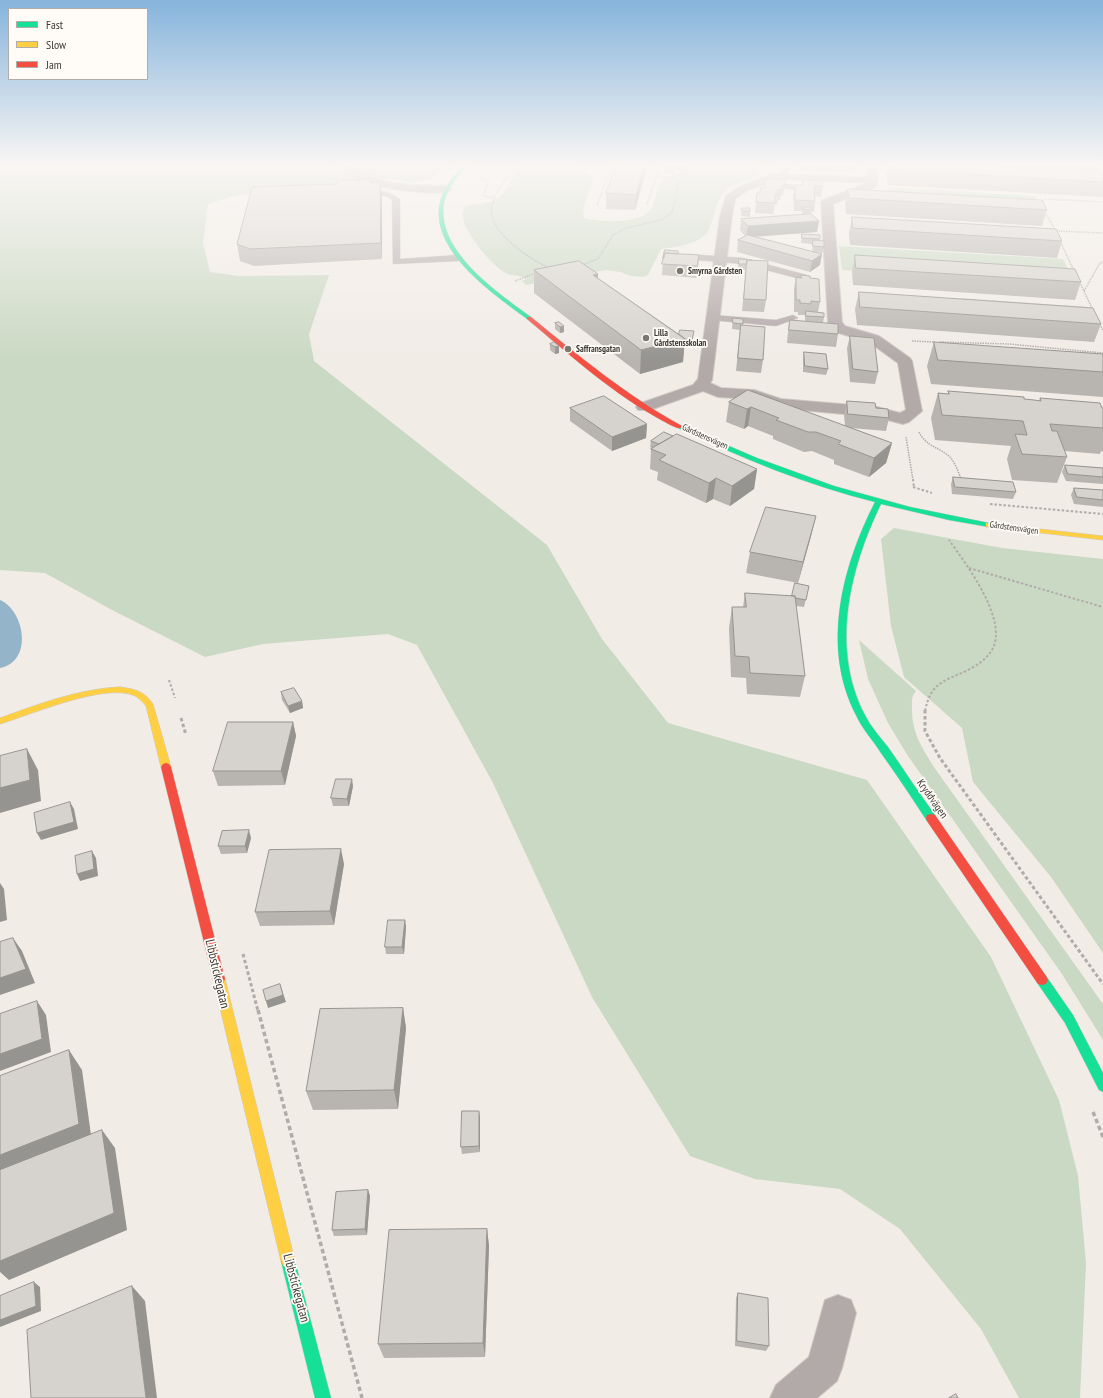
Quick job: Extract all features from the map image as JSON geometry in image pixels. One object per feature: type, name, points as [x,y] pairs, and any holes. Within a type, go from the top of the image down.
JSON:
[{"type":"street","name":"Gårdstensvägen","points":[[444,229],[449,244],[458,258],[504,299],[644,407],[696,435],[778,468],[879,501],[963,521],[1027,530],[1103,538]]},
{"type":"street","points":[[644,407],[702,385],[705,380],[724,229]]},
{"type":"street","points":[[702,385],[718,392],[754,395],[779,403],[877,412],[903,419],[914,411],[905,361],[874,339],[840,329],[835,323],[829,229]]},
{"type":"street","name":"Kryddvägen","points":[[879,501],[870,515],[858,547],[846,590],[840,634],[843,662],[859,713],[1070,1019],[1103,1086]]},
{"type":"street","name":"Libbstickegatan","points":[[0,721],[103,691],[134,691],[143,696],[150,706],[183,832],[271,1196],[314,1358],[323,1398]]},
{"type":"street","points":[[789,1398],[824,1368],[838,1313]]},
{"type":"lane","points":[[396,229],[396,262],[458,258]]},
{"type":"lane","points":[[688,257],[743,261],[804,278]]},
{"type":"lane","points":[[713,318],[753,325],[776,323],[793,318]]},
{"type":"path","points":[[499,229],[531,258],[547,268],[554,270]]},
{"type":"path","points":[[581,266],[598,259],[613,235],[624,229]]},
{"type":"path","points":[[1049,231],[1103,233]]},
{"type":"path","points":[[1056,231],[1094,313]]},
{"type":"path","points":[[1054,242],[1061,243]]},
{"type":"path","points":[[1084,291],[1100,263],[1103,262]]},
{"type":"path","points":[[509,284],[547,268]]},
{"type":"path","points":[[958,299],[1092,308]]},
{"type":"path","points":[[1028,303],[1029,308]]},
{"type":"path","points":[[1099,324],[1103,331]]},
{"type":"path","points":[[912,341],[1009,344],[1103,354]]},
{"type":"path","points":[[903,419],[915,426],[922,440],[947,455],[953,462],[961,479]]},
{"type":"path","points":[[903,419],[914,487],[917,494]]},
{"type":"path","points":[[984,503],[1103,514]]},
{"type":"path","points":[[949,540],[968,567],[990,606],[996,626],[996,640],[990,652],[976,666],[941,683],[929,694],[924,715],[925,730],[937,752],[1103,984]]},
{"type":"path","points":[[968,567],[1103,607]]},
{"type":"path","points":[[169,680],[176,702]]},
{"type":"path","points":[[178,710],[187,740]]},
{"type":"path","points":[[242,952],[362,1398]]},
{"type":"path","points":[[1092,1111],[1103,1137]]},
{"type":"green space","points":[[0,229],[205,229],[203,242],[210,272],[239,276],[329,275],[309,334],[314,361],[547,545],[602,639],[668,723],[867,780],[991,957],[1059,1100],[1078,1176],[1086,1263],[1080,1398],[1019,1398],[981,1329],[900,1229],[840,1189],[755,1179],[690,1156],[592,997],[493,783],[417,645],[388,634],[263,644],[205,657],[112,610],[45,573],[0,570]]},
{"type":"green space","points":[[467,229],[709,229],[705,235],[695,241],[661,249],[648,275],[643,277],[631,276],[620,272],[606,270],[526,285],[522,281],[526,279],[520,276],[508,274],[495,265],[481,250]]},
{"type":"green space","points":[[839,246],[1063,259],[1076,284],[842,270]]},
{"type":"green space","points":[[894,528],[1002,548],[1103,559],[1103,953],[1051,877],[973,782],[962,728],[904,677],[891,626],[881,539]]},
{"type":"green space","points":[[859,640],[916,691],[912,699],[912,718],[919,741],[936,770],[1103,1004],[1103,1040],[1062,974],[908,756],[888,723],[868,679]]},
{"type":"water","points":[[0,600],[15,614],[20,624],[22,635],[18,656],[11,663],[0,668]]},
{"type":"building","points":[[241,229],[381,229],[381,243],[250,249],[237,244]]},
{"type":"building","points":[[873,229],[1056,229],[1062,241]]},
{"type":"building","points":[[802,234],[820,235],[820,239],[802,238]]},
{"type":"building","points":[[748,235],[822,254],[812,261],[738,240]]},
{"type":"building","points":[[813,240],[824,241],[824,247],[813,246]]},
{"type":"building","points":[[665,250],[678,251],[678,254],[665,253],[663,258]]},
{"type":"building","points":[[665,253],[699,255],[697,266],[662,264]]},
{"type":"building","points":[[855,255],[1075,269],[1081,282],[856,268]]},
{"type":"building","points":[[739,259],[752,260],[747,260],[747,264],[739,264]]},
{"type":"building","points":[[747,260],[768,261],[766,300],[744,299]]},
{"type":"building","points":[[579,261],[598,274],[593,275],[685,339],[641,350],[534,270]]},
{"type":"building","points":[[801,275],[819,279],[820,302],[811,301],[811,304],[800,303],[800,300],[796,300],[796,277],[801,278]]},
{"type":"building","points":[[859,292],[1093,308],[1101,324],[860,307]]},
{"type":"building","points":[[806,311],[824,313],[824,317],[806,316]]},
{"type":"building","points":[[733,318],[743,319],[743,324],[733,323]]},
{"type":"building","points":[[790,320],[838,324],[838,334],[789,330]]},
{"type":"building","points":[[559,322],[564,326],[560,327],[555,323]]},
{"type":"building","points":[[741,325],[765,327],[763,360],[738,358]]},
{"type":"building","points":[[680,330],[694,331],[692,340],[685,339],[679,334]]},
{"type":"building","points":[[850,336],[874,338],[878,372],[853,369]]},
{"type":"building","points":[[554,342],[559,346],[555,347],[550,344]]},
{"type":"building","points":[[934,342],[1103,354],[1103,372],[938,360]]},
{"type":"building","points":[[804,352],[826,354],[828,369],[805,366]]},
{"type":"building","points":[[748,390],[892,443],[874,458],[838,444],[841,441],[816,432],[808,432],[776,420],[779,418],[751,407],[747,409],[729,402]]},
{"type":"building","points":[[948,391],[1024,397],[1024,399],[1041,401],[1040,398],[1100,403],[1103,408],[1103,428],[1050,424],[1052,431],[1057,431],[1067,457],[1022,454],[1015,434],[1027,435],[1023,421],[942,415],[938,393],[949,394]]},
{"type":"building","points":[[604,396],[647,424],[612,437],[570,408]]},
{"type":"building","points":[[847,401],[875,403],[876,408],[888,409],[889,418],[848,414]]},
{"type":"building","points":[[664,432],[673,436],[659,444],[651,441]]},
{"type":"building","points":[[677,434],[757,469],[732,486],[716,478],[709,483],[659,460],[666,455],[651,449]]},
{"type":"building","points":[[1065,465],[1103,468],[1103,477],[1068,474]]},
{"type":"building","points":[[953,477],[1013,482],[1016,492],[955,487]]},
{"type":"building","points":[[1074,488],[1103,490],[1103,500],[1077,497]]},
{"type":"building","points":[[766,507],[816,516],[803,562],[750,552]]},
{"type":"building","points":[[795,583],[809,586],[806,600],[792,596]]},
{"type":"building","points":[[745,593],[795,596],[805,676],[750,673],[749,657],[735,656],[732,607],[746,607]]},
{"type":"building","points":[[294,688],[302,701],[288,706],[281,692]]},
{"type":"building","points":[[228,722],[293,722],[281,771],[213,771]]},
{"type":"building","points":[[27,749],[30,780],[0,788],[0,756]]},
{"type":"building","points":[[336,779],[352,779],[347,799],[331,798]]},
{"type":"building","points":[[70,802],[74,822],[37,833],[34,813]]},
{"type":"building","points":[[249,830],[245,846],[218,846],[222,831]]},
{"type":"building","points":[[341,849],[330,911],[255,912],[269,850]]},
{"type":"building","points":[[92,851],[94,869],[77,874],[75,856]]},
{"type":"building","points":[[388,920],[405,920],[402,947],[385,947]]},
{"type":"building","points":[[13,938],[26,969],[0,978],[0,942]]},
{"type":"building","points":[[280,984],[283,995],[266,1001],[263,990]]},
{"type":"building","points":[[37,1001],[42,1039],[0,1054],[0,1014]]},
{"type":"building","points":[[403,1008],[394,1090],[306,1091],[320,1009]]},
{"type":"building","points":[[69,1050],[79,1124],[0,1155],[0,1076]]},
{"type":"building","points":[[462,1111],[479,1111],[479,1146],[461,1147]]},
{"type":"building","points":[[102,1130],[114,1213],[0,1261],[0,1170]]},
{"type":"building","points":[[368,1190],[365,1229],[332,1230],[336,1192]]},
{"type":"building","points":[[487,1229],[483,1343],[378,1344],[389,1230]]},
{"type":"building","points":[[34,1282],[36,1306],[0,1320],[0,1296]]},
{"type":"building","points":[[132,1286],[146,1398],[31,1398],[27,1330]]},
{"type":"building","points":[[738,1293],[768,1298],[769,1346],[737,1341]]},
{"type":"building","points":[[956,1394],[958,1398],[949,1398]]},
{"type":"traffic: fast","points":[[443,229],[445,236],[455,252],[469,268],[485,283],[529,318]]},
{"type":"traffic: fast","points":[[680,427],[754,459],[831,487],[910,509],[989,525]]},
{"type":"traffic: fast","points":[[879,501],[857,551],[849,578],[844,605],[842,632],[844,660],[849,687],[861,717],[931,818]]},
{"type":"traffic: fast","points":[[1042,980],[1069,1019],[1103,1086]]},
{"type":"traffic: fast","points":[[288,1261],[323,1398]]},
{"type":"traffic: slow","points":[[989,525],[1103,538]]},
{"type":"traffic: slow","points":[[0,721],[48,704],[86,694],[120,690],[134,692],[139,694],[150,706],[166,767]]},
{"type":"traffic: slow","points":[[219,979],[288,1261]]},
{"type":"traffic: jam","points":[[529,318],[583,363],[620,391],[659,416],[680,427]]},
{"type":"traffic: jam","points":[[166,767],[219,979]]},
{"type":"traffic: jam","points":[[931,818],[1042,980]]},
{"type":"place","name":"Smyrna Gårdsten","points":[[680,271]]},
{"type":"place","name":"Lilla Gårdstensskolan","points":[[646,338]]},
{"type":"place","name":"Saffransgatan","points":[[568,349]]}]
